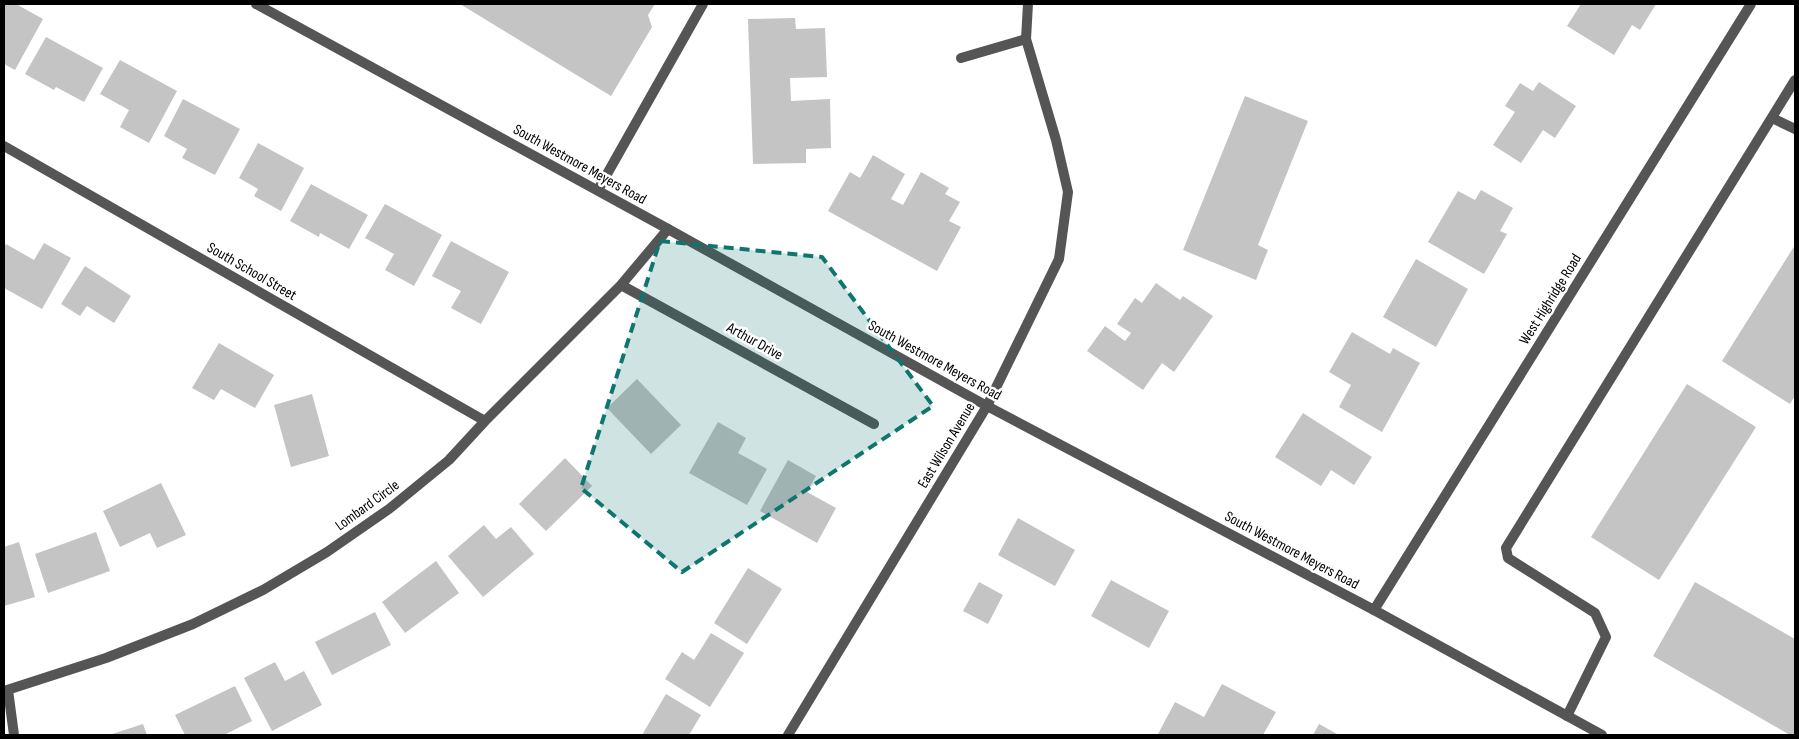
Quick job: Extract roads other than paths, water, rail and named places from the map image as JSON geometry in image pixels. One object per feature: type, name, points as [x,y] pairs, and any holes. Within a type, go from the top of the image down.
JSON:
[{"type":"street","name":"South Westmore Meyers Road","points":[[256,4],[668,228],[987,406],[1374,610],[1602,735]]},
{"type":"street","points":[[598,190],[703,4]]},
{"type":"street","name":"East Wilson Avenue","points":[[788,735],[987,406],[1059,259],[1068,192],[1056,140],[1026,39],[1028,4]]},
{"type":"street","name":"West Highridge Road","points":[[1374,610],[1751,4]]},
{"type":"street","points":[[961,58],[1026,39]]},
{"type":"street","points":[[1567,716],[1606,637],[1595,613],[1508,558],[1506,548],[1795,80]]},
{"type":"street","points":[[1772,118],[1795,129]]},
{"type":"street","name":"South School Street","points":[[4,146],[485,421]]},
{"type":"street","name":"Lombard Circle","points":[[6,690],[106,658],[193,624],[263,590],[327,552],[389,509],[449,460],[485,421],[622,285],[668,228]]},
{"type":"street","name":"Arthur Drive","points":[[622,285],[874,424]]},
{"type":"street","points":[[6,690],[14,735]]}]
